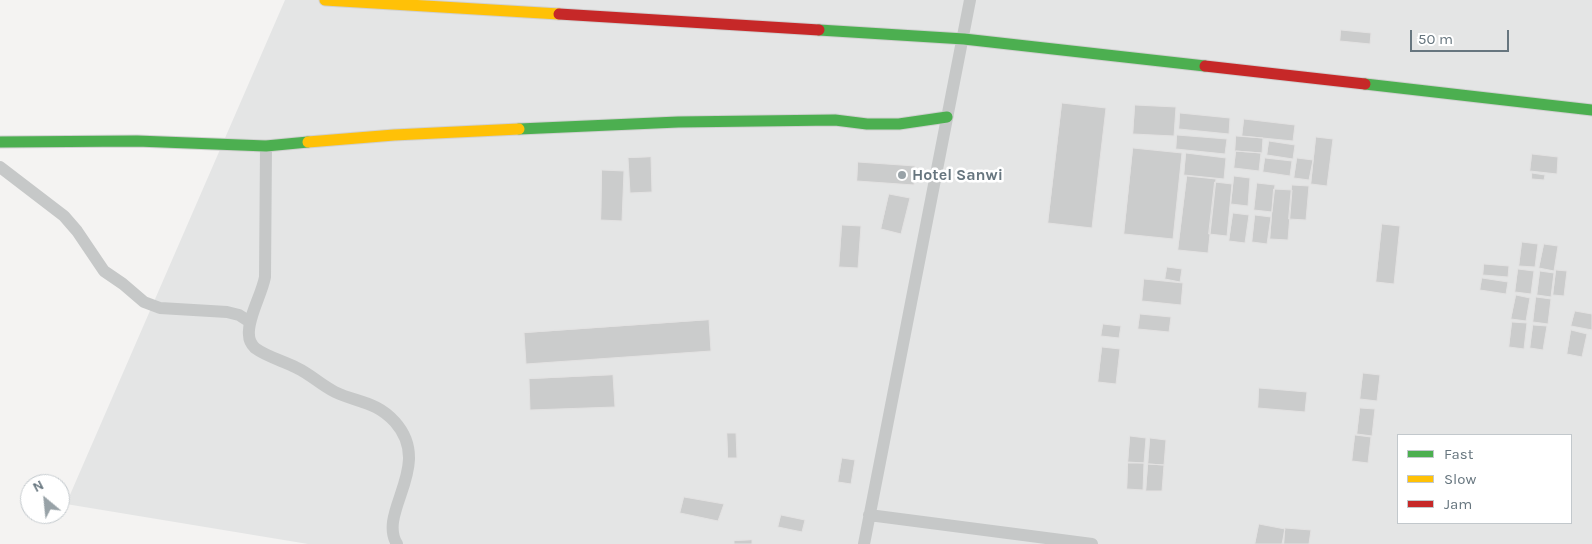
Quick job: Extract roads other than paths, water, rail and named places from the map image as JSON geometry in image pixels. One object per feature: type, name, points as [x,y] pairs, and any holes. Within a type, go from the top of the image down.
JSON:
[{"type":"street","points":[[327,0],[964,39],[1592,110]]},
{"type":"street","points":[[864,544],[947,117],[964,39],[970,0]]},
{"type":"street","points":[[0,142],[137,141],[266,146],[394,135],[678,122],[835,120],[867,124],[899,124],[947,117]]},
{"type":"street","points":[[266,146],[264,277],[262,290],[250,322],[248,334],[250,342],[255,348],[298,368],[334,391],[348,398],[368,402],[384,411],[403,432],[410,460],[407,476],[394,516],[392,531],[397,544]]},
{"type":"street","points":[[0,167],[64,216],[77,231],[104,271],[144,302],[160,308],[227,312],[239,315],[250,322]]},
{"type":"street","points":[[869,515],[1092,544]]},
{"type":"place","name":"Hotel Sanwi","points":[[902,175]]}]
